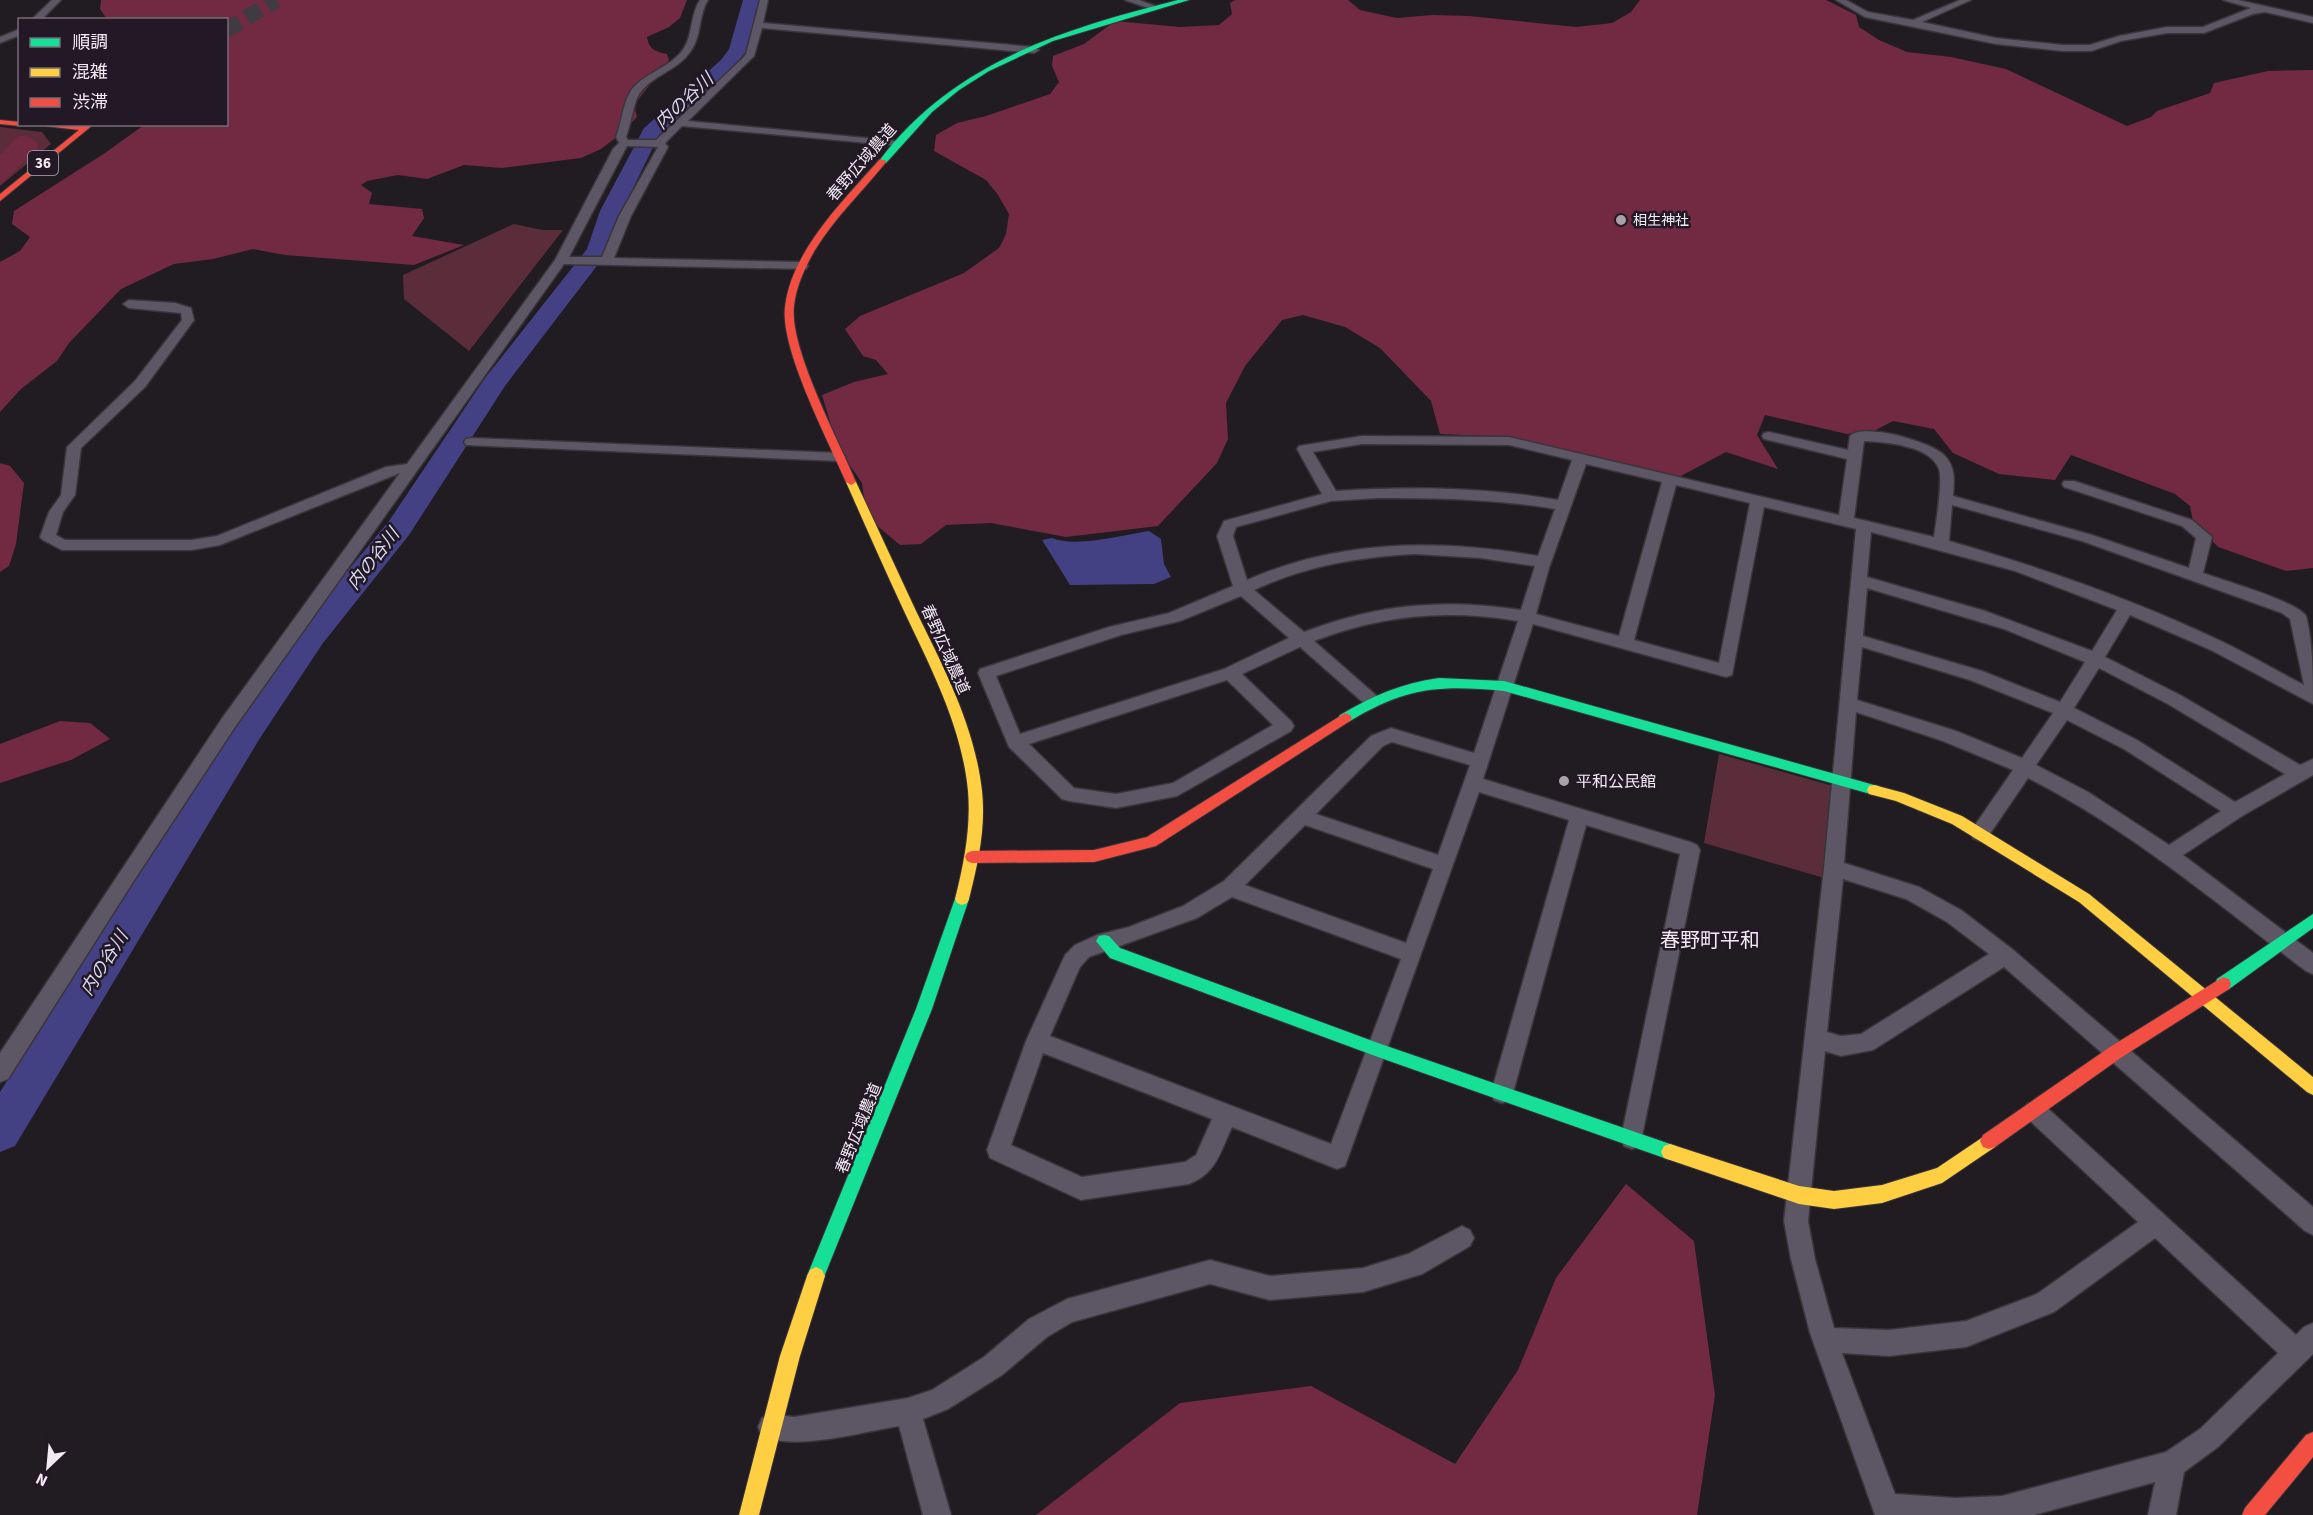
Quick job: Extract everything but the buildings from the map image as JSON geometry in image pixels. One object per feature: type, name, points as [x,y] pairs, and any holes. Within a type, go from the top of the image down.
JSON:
[{"type":"street","points":[[37,18],[57,0]]},
{"type":"street","points":[[627,143],[621,137],[629,118],[632,97],[686,52],[693,40],[694,23],[699,6],[704,0]]},
{"type":"street","points":[[656,143],[751,54],[764,0]]},
{"type":"street","points":[[1129,0],[1154,7]]},
{"type":"street","name":"春野広域農道","points":[[749,1515],[771,1427],[806,1305],[938,975],[968,877],[972,857],[976,796],[970,753],[940,673],[839,457],[792,337],[788,312],[795,283],[802,266],[829,225],[897,144],[928,111],[947,96],[1005,62],[1086,28],[1154,7],[1186,0]]},
{"type":"street","points":[[1840,0],[1865,14],[1996,41],[2091,48],[2119,39],[2167,30],[2204,30],[2251,11],[2262,10]]},
{"type":"street","points":[[1916,23],[1967,0]]},
{"type":"street","points":[[2227,0],[2310,20],[2308,25],[2313,28]]},
{"type":"street","points":[[758,25],[1034,50]]},
{"type":"street","points":[[0,40],[18,33]]},
{"type":"street","points":[[0,123],[18,124]]},
{"type":"street","points":[[679,123],[897,144]]},
{"type":"street","name":"36","points":[[0,198],[88,126]]},
{"type":"street","points":[[0,1072],[120,886],[230,722],[411,468],[565,260],[618,149],[627,143],[656,143],[663,147],[625,216],[605,261]]},
{"type":"street","points":[[565,260],[802,266]]},
{"type":"street","points":[[129,304],[187,310],[188,321],[140,384],[74,447],[68,495],[56,512],[48,537],[62,545],[192,545],[220,540],[391,470],[411,468]]},
{"type":"street","points":[[1769,436],[1855,456]]},
{"type":"street","points":[[1846,521],[1857,436],[1886,437],[1919,445],[1937,457],[1946,470],[1941,544]]},
{"type":"street","points":[[1331,496],[1304,449],[1362,440],[1509,441],[1941,544],[2021,567],[2127,607],[2217,646],[2311,697],[2313,690],[2298,617],[2288,609],[2087,538],[1944,498]]},
{"type":"street","points":[[471,442],[839,457]]},
{"type":"street","points":[[1037,1041],[1337,1158],[1378,1050],[1472,783],[1528,617],[1543,562],[1580,459]]},
{"type":"street","points":[[1625,644],[1670,481]]},
{"type":"street","points":[[2069,484],[2187,523],[2204,537],[2195,576]]},
{"type":"street","points":[[1372,701],[1242,588],[1225,536],[1229,524],[1331,496],[1377,492],[1462,493],[1513,497],[1565,506]]},
{"type":"street","points":[[1015,742],[1230,674],[1267,654],[1349,623],[1388,613],[1446,610],[1496,612],[1528,617],[1726,671],[1758,501]]},
{"type":"street","points":[[1864,526],[1834,868],[1796,1221],[1802,1262],[1825,1340],[1887,1511],[2002,1510],[2172,1464],[2209,1438],[2304,1344],[2156,1223],[2035,1111]]},
{"type":"street","points":[[1230,674],[1285,726],[1177,789],[1116,801],[1069,794],[1015,742],[986,673],[1135,625],[1174,616],[1289,569],[1342,557],[1382,551],[1441,549],[1505,554],[1543,562]]},
{"type":"street","points":[[1858,580],[1953,606],[2095,659],[2194,708],[2306,770]]},
{"type":"street","points":[[1980,833],[2064,711],[2127,607]]},
{"type":"street","points":[[1853,639],[1980,676],[2064,711],[2149,755],[2235,811]]},
{"type":"street","points":[[972,857],[1094,856],[1150,842],[1372,701],[1416,685],[1454,681],[1504,686],[1899,798],[1957,820],[2084,898],[2313,1087]]},
{"type":"street","points":[[1850,704],[1927,727],[1993,753],[2047,778],[2117,820],[2169,855],[2313,965]]},
{"type":"street","points":[[1226,1114],[1204,1163],[1189,1173],[1081,1189],[998,1150],[1037,1041],[1072,961],[1082,951],[1104,941],[1131,935],[1191,912],[1231,887],[1377,741],[1391,735],[1479,761]]},
{"type":"street","points":[[2169,855],[2235,811],[2306,770]]},
{"type":"street","points":[[1472,783],[1690,850],[1632,1138]]},
{"type":"street","points":[[1502,1093],[1578,816]]},
{"type":"street","points":[[1302,817],[1443,864]]},
{"type":"street","points":[[1834,868],[1912,893],[1954,916],[2005,955],[2313,1223]]},
{"type":"street","points":[[1231,887],[1412,954]]},
{"type":"street","points":[[1104,941],[1115,953],[1378,1050],[1799,1195],[1834,1200],[1882,1194],[1942,1175],[2116,1052],[2205,997],[2280,941],[2313,920]]},
{"type":"street","points":[[1815,1038],[1841,1047],[1865,1043],[2005,955]]},
{"type":"street","points":[[1825,1340],[1889,1343],[1966,1334],[2045,1303],[2156,1223]]},
{"type":"street","points":[[771,1427],[794,1430],[908,1411],[939,1401],[993,1366],[1038,1328],[1067,1311],[1210,1272],[1270,1288],[1363,1280],[1413,1265],[1462,1238]]},
{"type":"street","points":[[908,1411],[937,1515]]},
{"type":"street","points":[[2252,1515],[2313,1442]]},
{"type":"street","points":[[2162,1515],[2172,1464]]},
{"type":"shaded area","points":[[101,0],[687,0],[680,18],[669,27],[647,37],[651,47],[667,54],[669,60],[634,105],[637,117],[622,133],[601,149],[581,158],[502,168],[464,165],[427,179],[398,175],[367,181],[361,185],[372,193],[369,204],[422,209],[424,218],[412,236],[464,245],[414,265],[285,255],[253,249],[213,259],[174,264],[121,289],[69,343],[57,361],[21,389],[0,412],[0,262],[20,251],[30,237],[12,224],[14,211],[143,126],[228,126],[228,18],[106,18],[100,9]]},
{"type":"shaded area","points":[[1235,0],[1348,0],[1360,10],[1397,18],[1432,15],[1469,16],[1576,27],[1612,23],[1631,12],[1640,0],[1826,0],[1856,15],[1859,27],[1879,40],[1907,52],[1951,57],[2006,69],[2127,126],[2151,117],[2157,111],[2210,93],[2214,83],[2268,71],[2313,70],[2313,568],[2286,571],[2218,547],[2193,521],[2190,506],[2175,494],[2071,455],[2055,480],[1999,474],[1953,453],[1934,429],[1893,421],[1872,432],[1847,434],[1765,415],[1757,435],[1778,469],[1726,452],[1675,479],[1508,437],[1440,434],[1431,401],[1380,348],[1345,327],[1303,315],[1282,320],[1245,366],[1226,403],[1228,439],[1217,463],[1158,526],[1066,537],[991,523],[946,525],[921,544],[900,545],[875,524],[865,507],[862,483],[838,448],[822,395],[854,382],[888,374],[876,360],[863,356],[845,329],[860,316],[964,273],[999,248],[1006,234],[1009,214],[998,195],[986,180],[934,151],[936,135],[957,123],[986,116],[1050,94],[1059,82],[1052,66],[1053,56],[1084,44],[1115,21],[1180,27],[1219,25],[1232,14],[1230,3]]},
{"type":"shaded area","points":[[0,127],[42,132],[51,144],[0,186]]},
{"type":"shaded area","points":[[18,136],[31,139],[38,144],[37,149],[0,185],[0,156]]},
{"type":"shaded area","points":[[514,224],[542,230],[563,230],[469,351],[404,299],[403,275]]},
{"type":"shaded area","points":[[0,463],[10,466],[24,483],[16,544],[9,566],[0,572]]},
{"type":"shaded area","points":[[1149,531],[1161,539],[1164,564],[1171,577],[1154,584],[1070,585],[1042,540],[1052,538],[1073,542],[1086,541]]},
{"type":"shaded area","points":[[60,721],[90,723],[110,739],[71,760],[0,783],[0,744]]},
{"type":"shaded area","points":[[1719,754],[1833,786],[1824,878],[1704,843]]},
{"type":"shaded area","points":[[1626,1184],[1694,1241],[1715,1395],[1697,1515],[1036,1515],[1180,1403],[1311,1386],[1455,1464],[1518,1370],[1556,1278]]},
{"type":"waterway","name":"内の谷川","points":[[0,1131],[248,729],[312,635],[399,528],[494,383],[598,250],[611,211],[651,132],[727,64],[738,50],[751,0]]},
{"type":"tunnel","points":[[228,29],[276,0]]},
{"type":"traffic: fast","points":[[883,161],[929,110],[957,88],[987,70],[1018,54],[1084,28],[1186,0]]},
{"type":"traffic: fast","points":[[1345,718],[1385,696],[1421,685],[1459,683],[1504,686],[1874,790]]},
{"type":"traffic: fast","points":[[816,1276],[924,1009],[962,899]]},
{"type":"traffic: fast","points":[[2223,984],[2313,920]]},
{"type":"traffic: fast","points":[[1104,941],[1115,953],[1378,1050],[1670,1152]]},
{"type":"traffic: slow","points":[[851,482],[949,695],[970,758],[975,791],[976,825],[972,860],[962,899]]},
{"type":"traffic: slow","points":[[1874,790],[1899,797],[1957,820],[2084,898],[2313,1087]]},
{"type":"traffic: slow","points":[[1670,1152],[1799,1195],[1834,1200],[1882,1194],[1942,1175],[1989,1141]]},
{"type":"traffic: slow","points":[[749,1515],[790,1356],[816,1276]]},
{"type":"traffic: jam","points":[[0,122],[18,124]]},
{"type":"traffic: jam","points":[[58,126],[86,128]]},
{"type":"traffic: jam","points":[[0,198],[89,126]]},
{"type":"traffic: jam","points":[[851,482],[799,361],[791,333],[789,308],[793,288],[810,251],[834,217],[883,161]]},
{"type":"traffic: jam","points":[[972,857],[1094,856],[1151,842],[1345,718]]},
{"type":"traffic: jam","points":[[1989,1141],[2116,1052],[2223,984]]},
{"type":"traffic: jam","points":[[2252,1515],[2313,1442]]},
{"type":"place","name":"相生神社","points":[[1621,220]]},
{"type":"place","name":"平和公民館","points":[[1564,781]]},
{"type":"district","name":"春野町平和","points":[[1710,940]]}]
